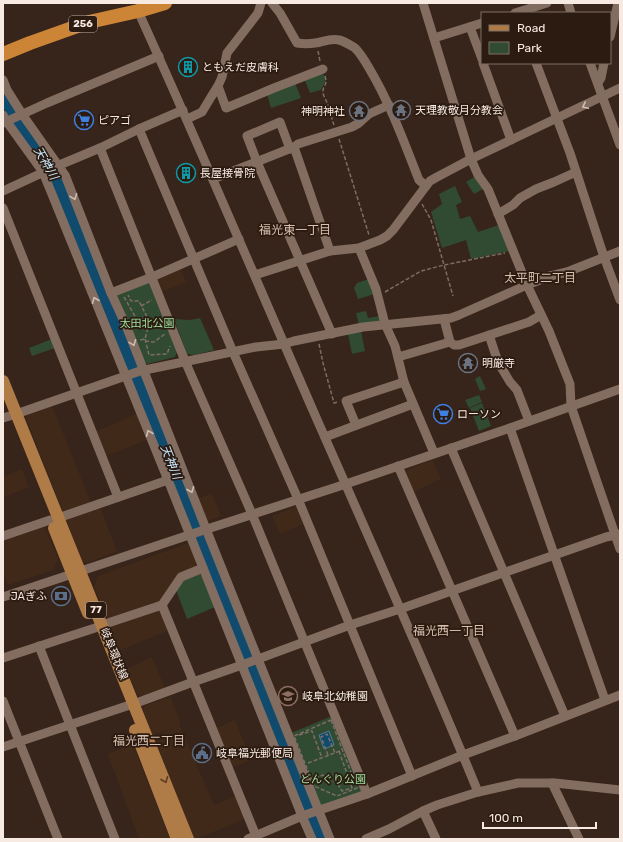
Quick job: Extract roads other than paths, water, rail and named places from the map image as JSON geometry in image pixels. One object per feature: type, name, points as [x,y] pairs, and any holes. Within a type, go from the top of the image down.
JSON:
[{"type":"highway","name":"256","points":[[3,54],[89,22],[165,3]]},
{"type":"main road","name":"岐阜環状線","points":[[3,381],[9,416]]},
{"type":"main road","name":"岐阜環状線","points":[[3,403],[54,519],[130,704],[188,839]]},
{"type":"main road","name":"岐阜環状線","points":[[130,704],[177,839]]},
{"type":"street","points":[[187,119],[202,112],[222,77],[227,53],[258,13],[261,3]]},
{"type":"street","points":[[272,3],[280,12],[297,43],[316,43],[338,39],[355,48],[362,56],[379,84],[389,105],[419,180],[426,186]]},
{"type":"street","points":[[423,3],[471,159],[478,175],[488,189],[513,252],[549,331],[570,384],[571,406],[618,535],[620,549]]},
{"type":"street","points":[[516,10],[547,3]]},
{"type":"street","points":[[611,34],[618,3]]},
{"type":"street","points":[[145,7],[158,56],[187,119],[346,484],[478,792]]},
{"type":"street","points":[[434,38],[481,23]]},
{"type":"street","points":[[470,27],[481,56]]},
{"type":"street","points":[[158,56],[5,120],[44,172],[312,839]]},
{"type":"street","points":[[484,64],[511,140]]},
{"type":"street","points":[[536,64],[576,172],[620,300]]},
{"type":"street","points":[[590,64],[620,145]]},
{"type":"street","points":[[598,83],[601,78],[604,64]]},
{"type":"street","points":[[218,86],[226,108],[323,69]]},
{"type":"street","points":[[3,80],[7,90],[22,114],[65,175],[115,294],[142,370],[330,839]]},
{"type":"street","points":[[255,275],[330,251],[359,248],[371,242],[380,240],[393,230],[430,181],[471,159],[620,88]]},
{"type":"street","points":[[213,179],[292,148],[298,144],[352,127],[359,124],[369,114],[389,105]]},
{"type":"street","points":[[3,191],[183,110]]},
{"type":"street","points":[[330,251],[292,148],[280,122],[247,136],[332,334]]},
{"type":"street","points":[[139,129],[233,352],[298,499],[412,776]]},
{"type":"street","points":[[100,148],[185,361],[252,514],[367,794]]},
{"type":"street","points":[[498,214],[513,205],[520,198],[536,189],[576,172]]},
{"type":"street","points":[[3,208],[118,497]]},
{"type":"street","points":[[115,294],[152,276],[239,239]]},
{"type":"street","points":[[359,248],[377,295],[385,324],[395,346],[404,382],[434,454]]},
{"type":"street","points":[[9,416],[142,370],[256,347],[284,344],[363,327],[444,319],[459,315],[527,285],[550,276],[567,272],[620,251]]},
{"type":"street","points":[[444,319],[450,342],[454,345],[459,345],[529,322],[542,315]]},
{"type":"street","points":[[489,335],[498,362],[510,382],[517,390],[529,421]]},
{"type":"street","points":[[398,357],[450,342]]},
{"type":"street","points":[[356,425],[346,401],[404,382]]},
{"type":"street","points":[[3,597],[205,529],[346,484],[620,389]]},
{"type":"street","points":[[325,437],[413,404]]},
{"type":"street","points":[[510,428],[605,700]]},
{"type":"street","points":[[451,448],[565,716]]},
{"type":"street","points":[[398,466],[515,736]]},
{"type":"street","points":[[3,536],[168,480]]},
{"type":"street","points":[[3,747],[243,665],[350,625],[606,537],[618,535]]},
{"type":"street","points":[[3,658],[162,605],[181,576],[203,568]]},
{"type":"street","points":[[162,605],[252,838],[302,816],[367,794],[462,755],[620,695]]},
{"type":"street","points":[[39,646],[115,839]]},
{"type":"street","points":[[3,701],[58,839]]},
{"type":"street","points":[[552,783],[579,839]]},
{"type":"street","points":[[366,839],[437,805],[478,792],[505,786],[552,783],[620,790]]},
{"type":"street","points":[[423,811],[436,839]]},
{"type":"water","points":[[329,731],[334,745],[324,749],[319,735]]},
{"type":"waterway","name":"天神川","points":[[3,93],[16,116],[46,161],[66,200],[244,641],[322,839]]},
{"type":"place","name":"ともえだ皮膚科","points":[[188,67]]},
{"type":"place","name":"天理教敬月分教会","points":[[401,110]]},
{"type":"place","name":"神明神社","points":[[359,111]]},
{"type":"place","name":"ピアゴ","points":[[84,120]]},
{"type":"place","name":"長屋接骨院","points":[[186,173]]},
{"type":"place","name":"明厳寺","points":[[468,363]]},
{"type":"place","name":"ローソン","points":[[443,414]]},
{"type":"place","name":"JAぎふ","points":[[61,596]]},
{"type":"place","name":"岐阜北幼稚園","points":[[288,696]]},
{"type":"place","name":"岐阜福光郵便局","points":[[202,753]]},
{"type":"district","name":"福光東一丁目","points":[[295,230]]},
{"type":"district","name":"太平町二丁目","points":[[540,278]]},
{"type":"district","name":"福光西一丁目","points":[[449,631]]},
{"type":"district","name":"福光西二丁目","points":[[149,741]]},
{"type":"park label","name":"太田北公園","points":[[147,323]]},
{"type":"park label","name":"どんぐり公園","points":[[333,779]]}]
